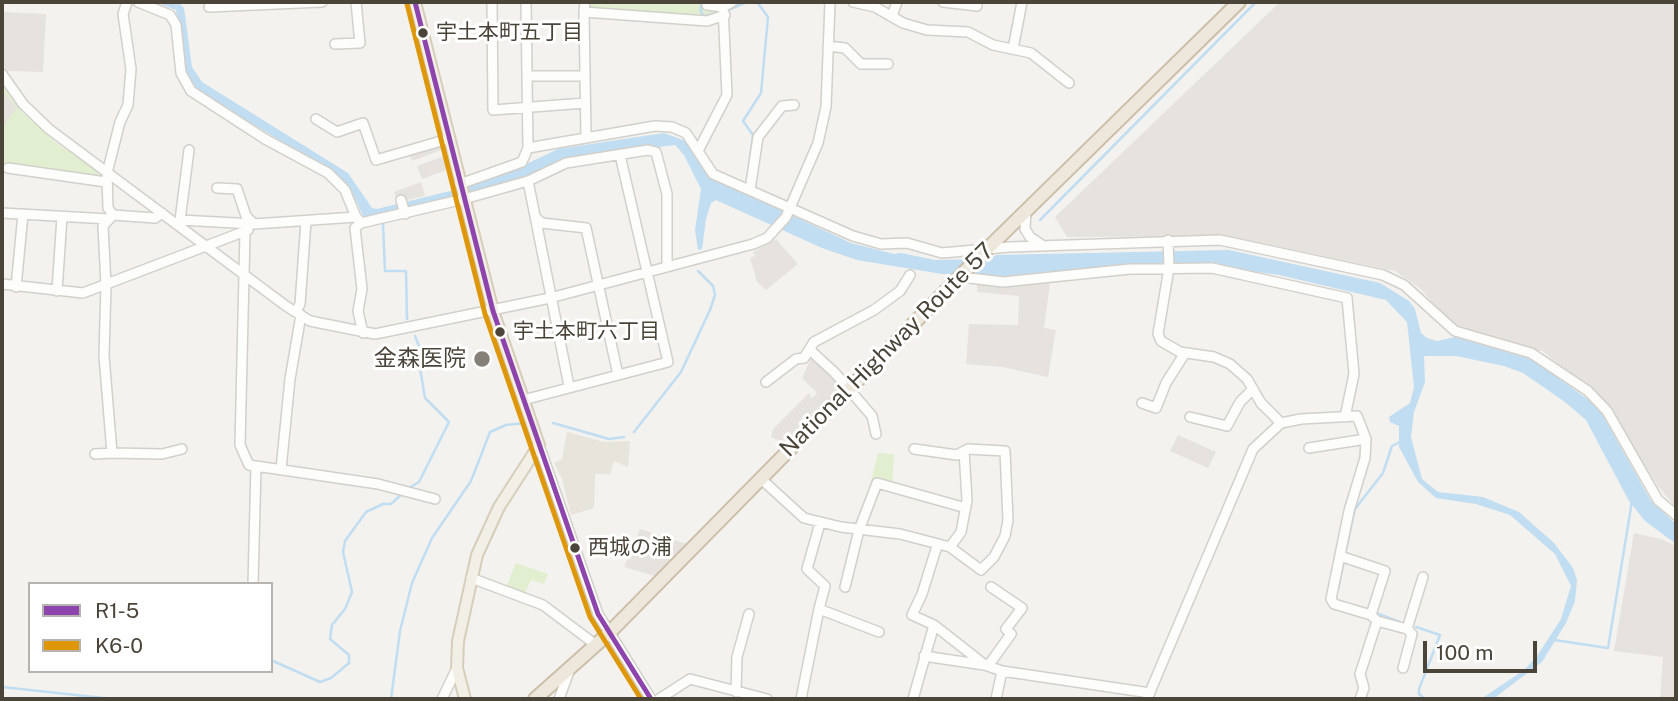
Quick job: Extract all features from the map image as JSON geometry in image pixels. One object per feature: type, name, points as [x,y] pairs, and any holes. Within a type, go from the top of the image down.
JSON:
[{"type":"highway","name":"National Highway Route 57","points":[[535,699],[608,634],[984,252],[1239,2]]},
{"type":"main road","points":[[415,2],[493,312],[539,445],[499,507],[477,555],[458,641],[457,668],[466,699]]},
{"type":"street","points":[[111,217],[107,177],[120,122],[128,106],[131,69],[123,14],[127,2]]},
{"type":"street","points":[[138,2],[170,15],[176,25],[181,73],[191,91],[265,139],[328,173],[345,190],[358,220],[355,228],[362,289],[358,311],[363,333]]},
{"type":"street","points":[[208,7],[242,3],[323,2]]},
{"type":"street","points":[[335,44],[360,44],[356,2]]},
{"type":"street","points":[[492,2],[493,110],[585,103]]},
{"type":"street","points":[[178,221],[254,224],[358,220],[405,214],[462,192],[522,162],[528,148],[526,2]]},
{"type":"street","points":[[585,2],[586,137]]},
{"type":"street","points":[[708,2],[707,5],[727,8]]},
{"type":"street","points":[[2,74],[23,104],[107,177],[178,221],[298,313],[319,323],[363,333],[400,331],[550,298],[753,244],[778,227],[786,217],[818,144],[826,107],[830,2]]},
{"type":"street","points":[[853,2],[876,7],[927,30],[968,32],[993,45],[1031,53],[1069,83]]},
{"type":"street","points":[[892,16],[897,2]]},
{"type":"street","points":[[943,2],[977,6]]},
{"type":"street","points":[[1013,49],[1022,2]]},
{"type":"street","points":[[584,12],[707,21],[727,8]]},
{"type":"street","points":[[699,149],[727,95],[727,8]]},
{"type":"street","points":[[828,46],[845,48],[861,64],[888,64]]},
{"type":"street","points":[[527,76],[585,76]]},
{"type":"street","points":[[750,190],[758,137],[782,106],[794,105]]},
{"type":"street","points":[[316,119],[337,132],[363,123],[376,160],[448,139]]},
{"type":"street","points":[[528,148],[655,126],[672,127],[686,133],[713,174],[853,236],[881,244],[907,243],[942,253],[1042,246],[1230,242],[1310,257],[1399,282],[1447,326],[1531,353],[1588,391],[1607,411],[1658,500],[1676,515]]},
{"type":"street","points":[[178,221],[188,150]]},
{"type":"street","points":[[462,192],[528,181],[566,163],[615,153],[620,155],[648,150],[656,152],[667,194],[667,267]]},
{"type":"street","points":[[523,400],[668,362],[620,155]]},
{"type":"street","points":[[8,168],[107,177]]},
{"type":"street","points":[[528,181],[569,386]]},
{"type":"street","points":[[217,188],[237,189],[246,216],[254,224]]},
{"type":"street","points":[[401,200],[405,214]]},
{"type":"street","points":[[1026,211],[1025,229],[1030,237],[1042,246]]},
{"type":"street","points":[[2,213],[155,218],[162,213]]},
{"type":"street","points":[[16,287],[23,214]]},
{"type":"street","points":[[57,291],[62,217]]},
{"type":"street","points":[[111,217],[103,226],[106,285],[104,356],[111,453]]},
{"type":"street","points":[[535,217],[542,223],[586,229],[618,375]]},
{"type":"street","points":[[281,469],[300,304],[306,220]]},
{"type":"street","points":[[2,284],[83,293],[245,232],[254,224]]},
{"type":"street","points":[[245,232],[240,445],[249,465],[378,484],[435,499]]},
{"type":"street","points":[[1168,243],[1169,267],[1159,337],[1167,347],[1230,364],[1247,379],[1265,408],[1281,423]]},
{"type":"street","points":[[961,277],[1003,282],[1096,271],[1169,267],[1212,268],[1347,298],[1354,374],[1345,418]]},
{"type":"street","points":[[766,382],[796,359],[804,358],[814,342],[874,310],[900,291],[910,275]]},
{"type":"street","points":[[810,350],[849,388],[872,416],[876,434]]},
{"type":"street","points":[[1142,403],[1156,408],[1166,383],[1185,353]]},
{"type":"street","points":[[1190,417],[1227,426],[1240,402],[1253,389]]},
{"type":"street","points":[[923,656],[1149,696],[1253,449],[1281,423],[1301,419],[1360,418],[1366,439],[1365,458],[1340,556],[1332,602],[1407,629],[1412,634],[1403,668]]},
{"type":"street","points":[[1309,448],[1366,439]]},
{"type":"street","points":[[539,445],[598,614],[651,699]]},
{"type":"street","points":[[95,454],[162,454],[182,449]]},
{"type":"street","points":[[760,478],[804,517],[820,523],[859,530],[900,534],[937,546],[950,547],[981,570],[994,557],[1005,536],[1008,520],[1005,451],[964,451],[957,455],[914,449]]},
{"type":"street","points":[[950,547],[961,532],[966,508],[964,451]]},
{"type":"street","points":[[253,582],[256,466]]},
{"type":"street","points":[[845,587],[859,530],[877,484],[966,508]]},
{"type":"street","points":[[801,699],[825,586],[807,569],[820,523]]},
{"type":"street","points":[[937,546],[922,594],[912,615],[934,625],[986,666]]},
{"type":"street","points":[[1340,556],[1385,571],[1360,674],[1364,688],[1360,699]]},
{"type":"street","points":[[1407,629],[1423,577]]},
{"type":"street","points":[[471,578],[543,605],[596,645]]},
{"type":"street","points":[[986,666],[1011,634],[1006,629],[1022,608],[990,587]]},
{"type":"street","points":[[819,609],[879,632]]},
{"type":"street","points":[[736,692],[737,657],[749,614]]},
{"type":"street","points":[[914,699],[923,656],[934,625]]},
{"type":"street","points":[[442,699],[457,668]]},
{"type":"street","points":[[559,699],[570,669]]},
{"type":"street","points":[[996,699],[1002,671]]},
{"type":"street","points":[[659,699],[690,678],[767,699]]},
{"type":"shaded area","points":[[1280,2],[1676,2],[1676,508],[1658,486],[1602,399],[1541,350],[1539,353],[1459,326],[1443,315],[1421,289],[1395,271],[1228,236],[1067,237],[1055,217]]},
{"type":"shaded area","points":[[2,12],[46,14],[43,72],[7,71],[2,62]]},
{"type":"shaded area","points":[[1284,47],[1369,112],[1290,215],[1236,206],[1165,208],[1143,164],[1143,150],[1179,116]]},
{"type":"shaded area","points":[[2,91],[17,107],[4,126],[2,123]]},
{"type":"shaded area","points":[[442,144],[444,149],[412,161],[409,154]]},
{"type":"shaded area","points":[[1129,149],[1135,155],[1136,172],[1158,219],[1243,219],[1304,230],[1299,250],[1228,236],[1124,233],[1122,225],[1094,228],[1092,232],[1068,227],[1063,222],[1116,167]]},
{"type":"shaded area","points":[[444,156],[449,169],[422,179],[417,166]]},
{"type":"shaded area","points":[[421,182],[425,196],[398,202],[394,192]]},
{"type":"shaded area","points":[[776,239],[798,264],[766,290],[757,282],[750,258],[755,256],[753,252]]},
{"type":"shaded area","points":[[1044,281],[1050,284],[1044,328],[1056,330],[1048,377],[1002,367],[966,364],[969,324],[1018,325],[1019,296],[977,292],[977,282]]},
{"type":"shaded area","points":[[812,356],[843,387],[786,444],[771,437],[773,429],[809,393],[812,398],[817,393],[802,378]]},
{"type":"shaded area","points":[[567,432],[604,442],[630,441],[628,467],[614,461],[610,474],[595,474],[594,508],[571,515],[562,479],[554,463],[562,459]]},
{"type":"shaded area","points":[[1178,435],[1216,452],[1208,468],[1170,451]]},
{"type":"shaded area","points":[[640,529],[687,544],[655,576],[624,567]]},
{"type":"shaded area","points":[[1634,533],[1661,539],[1676,546],[1676,699],[1660,699],[1663,657],[1614,651]]},
{"type":"green space","points":[[590,2],[706,2],[719,12],[705,18],[589,9]]},
{"type":"green space","points":[[2,85],[22,112],[55,142],[99,172],[98,176],[2,163]]},
{"type":"green space","points":[[878,453],[894,454],[892,487],[871,481]]},
{"type":"green space","points":[[516,563],[548,574],[544,584],[531,580],[523,597],[505,590]]},
{"type":"water","points":[[155,2],[178,2],[184,8],[192,67],[202,82],[348,173],[372,208],[450,191],[520,167],[558,149],[664,133],[683,140],[710,177],[851,243],[894,254],[935,260],[990,259],[996,255],[1229,250],[1380,283],[1409,301],[1415,309],[1421,333],[1427,338],[1437,341],[1455,337],[1534,360],[1598,407],[1651,501],[1676,524],[1676,544],[1645,521],[1629,501],[1586,420],[1565,402],[1523,373],[1504,366],[1456,356],[1424,356],[1425,382],[1414,412],[1411,437],[1422,479],[1438,492],[1483,497],[1519,512],[1554,543],[1573,568],[1577,580],[1575,601],[1566,623],[1542,662],[1493,699],[1481,699],[1524,670],[1537,656],[1561,619],[1571,586],[1555,554],[1510,515],[1476,504],[1436,498],[1418,482],[1399,447],[1399,426],[1390,422],[1389,417],[1410,403],[1414,387],[1407,322],[1386,300],[1279,275],[1191,263],[1008,276],[942,274],[857,260],[822,248],[716,200],[711,203],[702,249],[698,250],[695,230],[701,189],[684,155],[675,145],[599,154],[559,163],[519,180],[469,195],[364,218],[354,196],[343,184],[281,141],[199,92],[185,73],[176,10]]},
{"type":"waterway","points":[[701,2],[704,16],[719,13]]},
{"type":"waterway","points":[[726,11],[747,2]]},
{"type":"waterway","points":[[749,167],[753,135],[743,121],[761,93],[768,17],[757,2]]},
{"type":"waterway","points":[[1040,220],[1256,2]]},
{"type":"waterway","points":[[383,224],[385,271],[406,271],[407,319]]},
{"type":"waterway","points":[[634,432],[681,372],[710,310],[715,295],[713,286],[698,271]]},
{"type":"waterway","points":[[409,488],[419,482],[449,422],[425,398],[419,362],[421,351],[415,336]]},
{"type":"waterway","points":[[391,699],[400,631],[412,583],[432,538],[471,481],[490,432],[506,425],[526,423]]},
{"type":"waterway","points":[[553,423],[609,439],[624,437]]},
{"type":"waterway","points":[[1345,554],[1355,509],[1383,473],[1392,446],[1400,442]]},
{"type":"waterway","points":[[273,661],[320,682],[331,678],[349,663],[349,655],[330,639],[332,625],[345,609],[352,592],[343,552],[345,541],[366,512],[383,504],[391,504],[403,493]]},
{"type":"waterway","points":[[1554,640],[1608,648],[1632,501]]},
{"type":"waterway","points":[[1338,589],[1344,561]]},
{"type":"waterway","points":[[1376,613],[1400,622]]},
{"type":"waterway","points":[[1416,627],[1440,635],[1419,689],[1419,694],[1425,699]]},
{"type":"waterway","points":[[2,687],[113,699]]},
{"type":"transit line","name":"R1-5","points":[[415,2],[493,311],[598,614],[651,699]]},
{"type":"transit line","name":"K6-0","points":[[407,4],[485,314],[590,617],[641,699]]},
{"type":"place","name":"宇土本町五丁目","points":[[423,33]]},
{"type":"place","name":"宇土本町六丁目","points":[[500,332]]},
{"type":"place","name":"金森医院","points":[[482,359]]},
{"type":"place","name":"西城の浦","points":[[575,548]]}]
